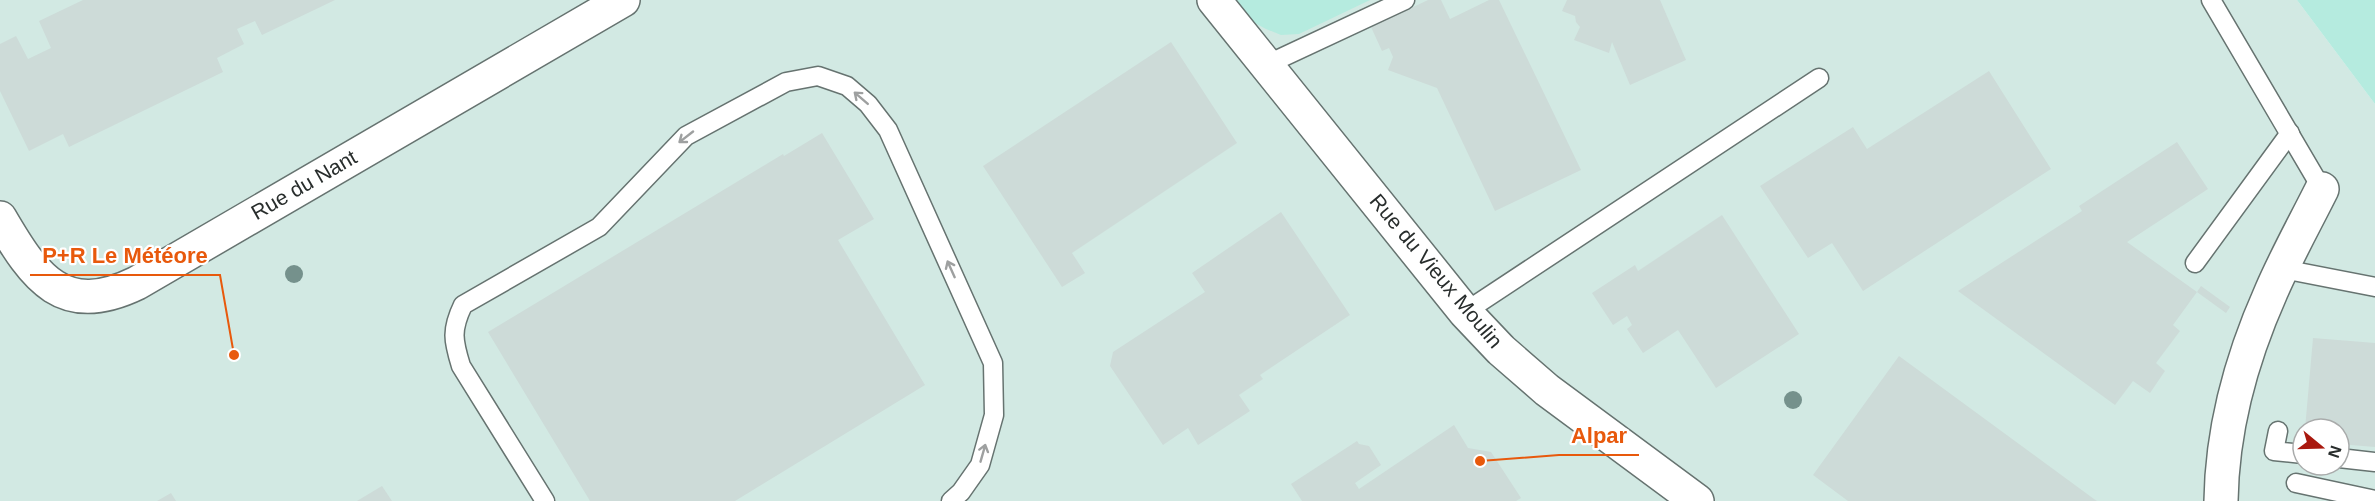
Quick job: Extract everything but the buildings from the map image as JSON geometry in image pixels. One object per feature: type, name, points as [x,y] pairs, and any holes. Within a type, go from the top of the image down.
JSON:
[{"type":"street","name":"Rue du Nant","points":[[0,218],[22,255],[41,278],[68,294],[89,297],[115,293],[137,283],[623,0]]},
{"type":"street","name":"Rue du Vieux Moulin","points":[[1214,0],[1465,312],[1501,350],[1547,390],[1697,501]]},
{"type":"street","points":[[2221,501],[2227,441],[2252,339],[2271,290],[2322,189]]},
{"type":"lane","points":[[1266,65],[1404,0]]},
{"type":"lane","points":[[2211,0],[2322,189]]},
{"type":"lane","points":[[545,501],[461,366],[454,344],[454,324],[463,305],[599,227],[686,136],[786,82],[818,76],[847,86],[868,104],[888,130],[993,363],[994,415],[980,465],[961,492],[951,501]]},
{"type":"lane","points":[[1465,312],[1819,78]]},
{"type":"lane","points":[[2195,263],[2290,133]]},
{"type":"lane","points":[[2283,269],[2375,287]]},
{"type":"lane","points":[[2278,431],[2274,452],[2291,453]]},
{"type":"lane","points":[[2351,459],[2375,462]]},
{"type":"lane","points":[[2296,483],[2375,500]]},
{"type":"shaded area","points":[[0,0],[2297,0],[2375,104],[2375,501],[0,501]]},
{"type":"green space","points":[[1236,0],[1370,0],[1299,34],[1281,35],[1251,21]]},
{"type":"green space","points":[[2297,0],[2375,0],[2375,104]]},
{"type":"place","name":"P+R Le Météore","points":[[234,355]]},
{"type":"place","name":"Alpar","points":[[1480,461]]}]
